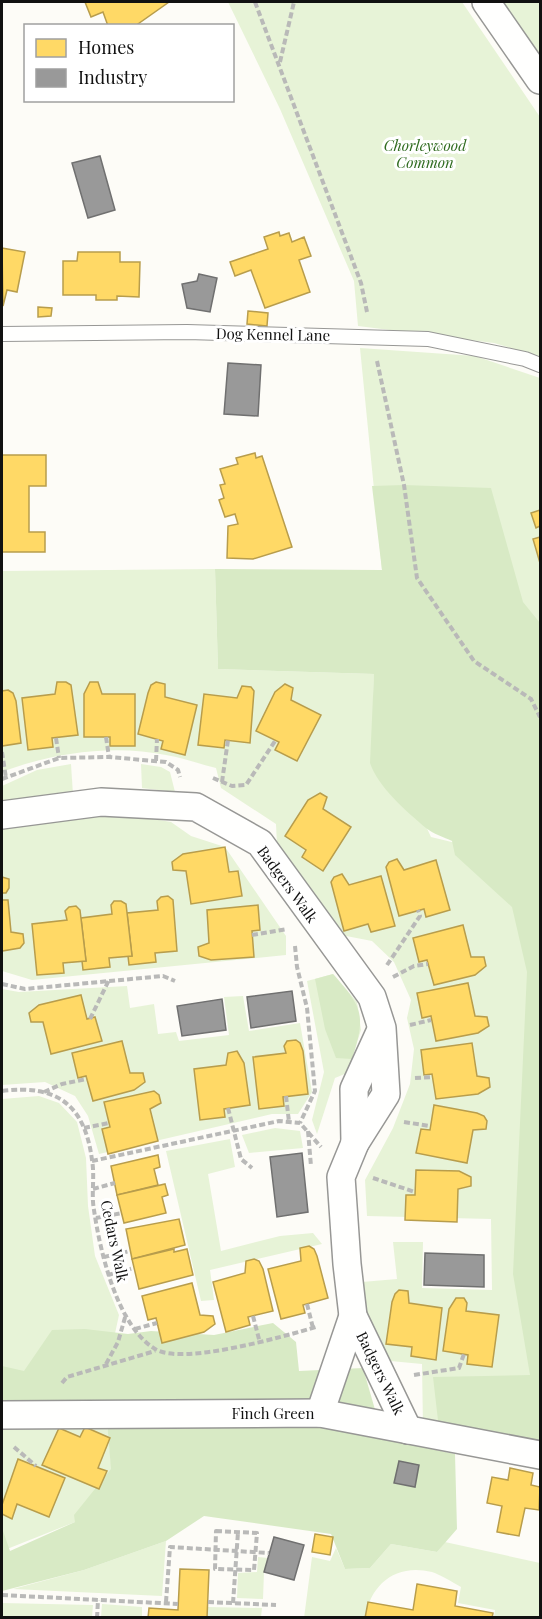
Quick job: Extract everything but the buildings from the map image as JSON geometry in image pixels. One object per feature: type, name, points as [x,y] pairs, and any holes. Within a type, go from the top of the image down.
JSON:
[{"type":"street","points":[[486,2],[540,80]]},
{"type":"street","name":"Badgers Walk","points":[[2,815],[101,802],[196,807],[260,843],[372,997],[391,1028],[354,1089],[355,1143],[341,1177],[353,1316],[408,1430]]},
{"type":"street","name":"Badgers Walk","points":[[320,1413],[353,1316]]},
{"type":"street","name":"Finch Green","points":[[2,1415],[320,1413],[540,1455]]},
{"type":"lane","name":"Dog Kennel Lane","points":[[2,334],[187,332],[428,339],[525,359],[540,365]]},
{"type":"path","points":[[255,2],[280,63],[361,283],[404,485],[417,578],[474,661],[531,699],[540,717]]},
{"type":"path","points":[[280,63],[294,2]]},
{"type":"path","points":[[106,737],[109,757]]},
{"type":"path","points":[[56,738],[59,758]]},
{"type":"path","points":[[156,761],[158,739]]},
{"type":"path","points":[[222,782],[228,740]]},
{"type":"path","points":[[205,776],[232,786],[246,785],[275,741]]},
{"type":"path","points":[[2,752],[4,779],[59,758],[109,757],[166,762],[178,770],[180,779],[189,777]]},
{"type":"path","points":[[385,968],[420,916],[418,910]]},
{"type":"path","points":[[284,919],[294,934]]},
{"type":"path","points":[[252,935],[290,928]]},
{"type":"path","points":[[295,945],[297,967],[307,1008],[315,1091],[300,1123]]},
{"type":"path","points":[[392,977],[414,966],[429,964]]},
{"type":"path","points":[[2,984],[25,990],[163,976],[175,981]]},
{"type":"path","points":[[90,1019],[109,980]]},
{"type":"path","points":[[391,1028],[431,1020]]},
{"type":"path","points":[[405,1079],[433,1077]]},
{"type":"path","points":[[43,1093],[62,1084],[87,1079]]},
{"type":"path","name":"Cedars Walk","points":[[2,1091],[15,1089],[43,1093],[64,1100],[80,1116],[93,1161],[96,1218],[108,1275],[135,1329],[156,1350]]},
{"type":"path","points":[[286,1096],[289,1122]]},
{"type":"path","points":[[228,1108],[241,1159],[252,1168]]},
{"type":"path","points":[[93,1161],[279,1121],[300,1123],[315,1138],[341,1177]]},
{"type":"path","points":[[401,1122],[430,1126]]},
{"type":"path","points":[[84,1128],[109,1123]]},
{"type":"path","points":[[370,1177],[415,1192]]},
{"type":"path","points":[[93,1189],[115,1183]]},
{"type":"path","points":[[96,1218],[122,1213]]},
{"type":"path","points":[[104,1257],[130,1251]]},
{"type":"path","points":[[108,1275],[134,1268]]},
{"type":"path","points":[[307,1304],[313,1328]]},
{"type":"path","points":[[106,1365],[118,1342],[127,1314]]},
{"type":"path","points":[[253,1316],[260,1343]]},
{"type":"path","points":[[42,1415],[67,1377],[156,1350],[193,1354],[260,1343],[353,1316]]},
{"type":"path","points":[[135,1329],[158,1323]]},
{"type":"path","points":[[383,1379],[459,1368],[464,1354]]},
{"type":"path","points":[[10,1443],[36,1466]]},
{"type":"path","points":[[216,1531],[257,1533],[254,1570],[215,1569],[216,1550],[216,1531]]},
{"type":"path","points":[[232,1603],[238,1532]]},
{"type":"path","points":[[166,1602],[170,1547],[269,1553]]},
{"type":"path","points":[[2,1595],[178,1604]]},
{"type":"path","points":[[97,1617],[98,1600]]},
{"type":"path","points":[[208,1602],[276,1605]]},
{"type":"green space","name":"Chorleywood Common","points":[[228,2],[462,2],[540,117],[540,357],[494,343],[358,326],[354,281],[280,109]]},
{"type":"green space","points":[[497,2],[540,2],[540,62]]},
{"type":"green space","points":[[360,348],[475,356],[540,378],[540,844],[382,570]]},
{"type":"green space","points":[[372,486],[491,488],[523,602],[540,623],[540,1448],[439,1429],[433,1377],[530,1375],[513,1274],[527,972],[512,907],[455,855],[452,841],[429,830],[410,814],[379,781],[370,763],[374,674],[218,669],[215,569],[382,570]]},
{"type":"green space","points":[[215,569],[218,669],[374,674],[373,712],[431,837],[497,853],[540,853],[540,1449],[423,1428],[422,1364],[380,1360],[366,1316],[362,1282],[397,1279],[393,1242],[423,1242],[422,1288],[492,1290],[491,1219],[367,1216],[365,1180],[393,1128],[410,1084],[414,1049],[407,1018],[411,1000],[394,962],[372,941],[341,935],[277,845],[276,824],[221,788],[216,768],[172,756],[125,750],[61,755],[2,772],[2,571]]},
{"type":"green space","points":[[71,764],[73,795],[2,803],[2,786],[37,770]]},
{"type":"green space","points":[[141,764],[161,767],[170,772],[175,792],[142,788]]},
{"type":"green space","points":[[118,813],[171,822],[191,836],[225,847],[286,936],[286,955],[32,980],[2,971],[2,828]]},
{"type":"green space","points":[[333,974],[357,1002],[361,1030],[347,1073],[335,1078],[317,1134],[312,1120],[324,1072],[307,981]]},
{"type":"green space","points":[[333,974],[351,995],[359,1013],[359,1032],[352,1059],[336,1058],[325,1029],[315,979]]},
{"type":"green space","points":[[127,986],[130,1008],[154,1004],[158,1034],[176,1032],[179,1041],[229,1035],[224,997],[243,996],[249,1031],[300,1023],[312,1092],[298,1114],[272,1114],[99,1154],[88,1116],[75,1096],[45,1082],[2,1085],[2,989],[19,992]]},
{"type":"green space","points":[[39,1096],[59,1103],[77,1122],[86,1158],[88,1206],[95,1256],[119,1315],[114,1338],[2,1402],[2,1099]]},
{"type":"green space","points":[[275,1128],[300,1131],[303,1148],[249,1153],[242,1135]]},
{"type":"green space","points":[[230,1139],[235,1167],[208,1174],[221,1251],[280,1236],[313,1233],[322,1244],[210,1270],[214,1300],[201,1301],[166,1151]]},
{"type":"green space","points":[[273,1323],[296,1342],[299,1371],[363,1368],[376,1413],[2,1402],[2,1366],[24,1371],[52,1330],[85,1329],[128,1334],[151,1331],[214,1335]]},
{"type":"green space","points":[[107,1421],[112,1473],[75,1522],[2,1551],[2,1423]]},
{"type":"green space","points":[[107,1421],[322,1426],[455,1454],[457,1529],[437,1552],[391,1544],[370,1568],[345,1569],[331,1534],[204,1516],[166,1541],[84,1570],[2,1591],[2,1528],[10,1551],[75,1522],[74,1515],[111,1469]]},
{"type":"green space","points":[[166,1541],[162,1596],[13,1589],[84,1570]]},
{"type":"green space","points":[[445,1542],[540,1563],[540,1617],[494,1617],[495,1610],[458,1603],[461,1587],[435,1573],[419,1570],[407,1571],[387,1579],[373,1595],[365,1617],[304,1618],[312,1557],[330,1561],[336,1548],[345,1569],[370,1568],[391,1544],[437,1552]]},
{"type":"green space","points":[[258,1557],[268,1558],[264,1572],[263,1599],[237,1598],[238,1573],[257,1572]]},
{"type":"green space","points":[[2,1603],[93,1605],[92,1617],[2,1617]]},
{"type":"green space","points":[[102,1604],[142,1607],[142,1617],[101,1617]]},
{"type":"green space","points":[[208,1607],[262,1608],[261,1617],[207,1617]]}]
